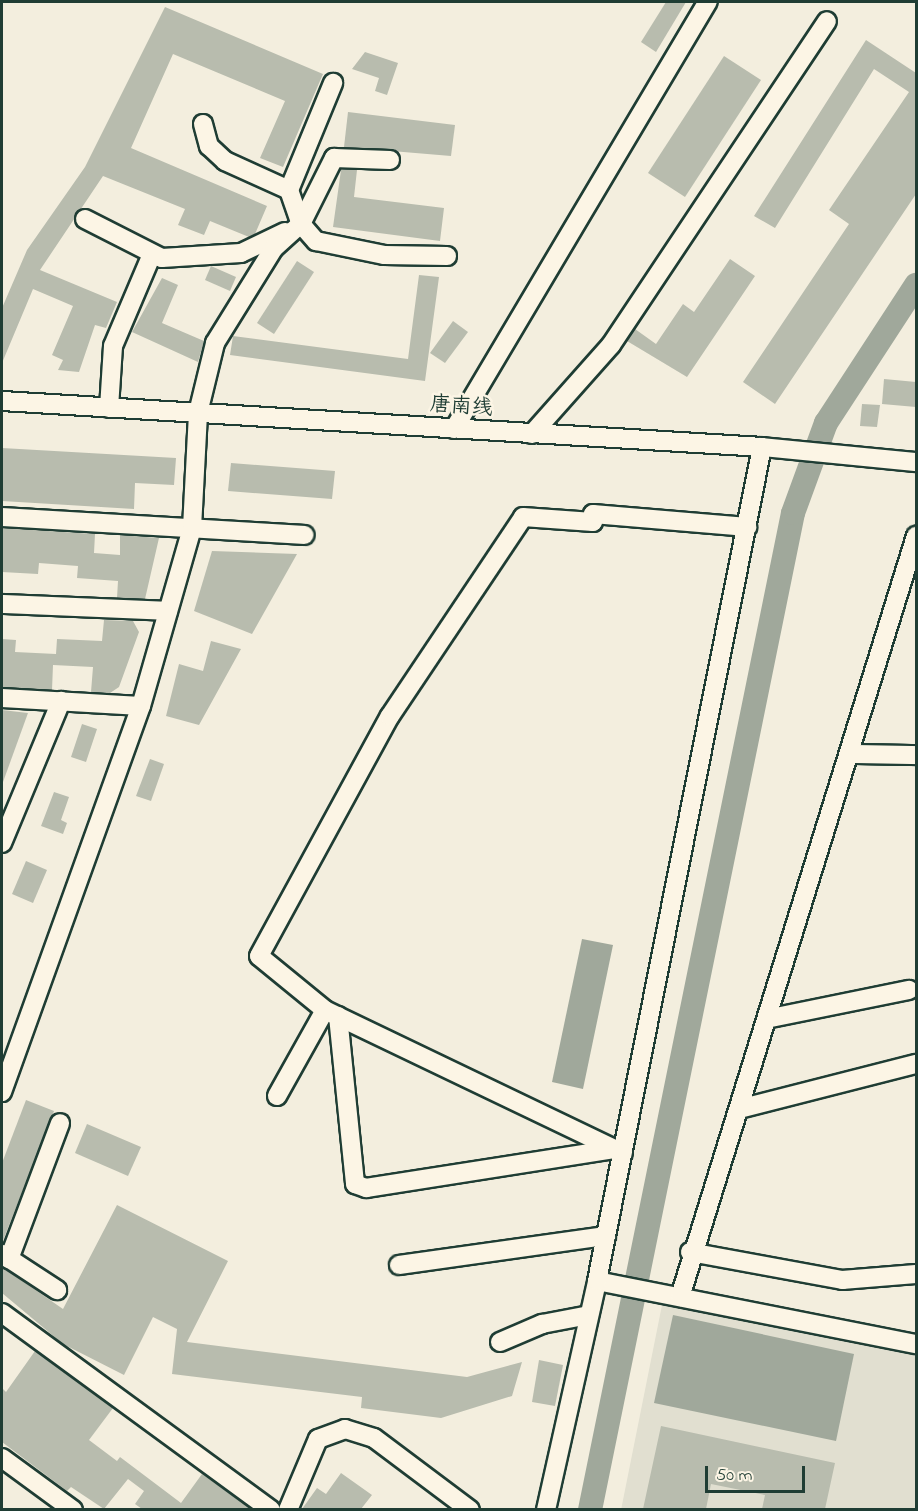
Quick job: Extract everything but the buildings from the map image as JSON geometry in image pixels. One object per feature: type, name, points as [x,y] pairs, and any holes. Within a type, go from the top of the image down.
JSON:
[{"type":"street","points":[[454,429],[708,2]]},
{"type":"street","points":[[532,434],[611,345],[827,21]]},
{"type":"street","points":[[333,83],[289,190],[301,224],[316,241],[384,255],[447,256]]},
{"type":"street","points":[[203,124],[209,146],[225,161],[289,190]]},
{"type":"street","points":[[2,1092],[141,706],[192,528],[198,413],[215,343],[274,248],[301,224],[334,158],[390,160]]},
{"type":"street","points":[[85,219],[162,258],[241,253],[301,224]]},
{"type":"street","points":[[109,408],[113,346],[152,254]]},
{"type":"street","name":"唐南线","points":[[2,401],[767,447],[916,462]]},
{"type":"street","points":[[546,1509],[590,1315],[606,1236],[618,1151],[747,527],[767,447]]},
{"type":"street","points":[[618,1151],[331,1013],[259,956],[390,716],[523,517],[593,522],[593,514],[747,527]]},
{"type":"street","points":[[2,517],[304,535]]},
{"type":"street","points":[[680,1297],[690,1252],[743,1108],[771,1018],[916,536]]},
{"type":"street","points":[[2,604],[168,611]]},
{"type":"street","points":[[2,698],[141,706]]},
{"type":"street","points":[[2,843],[61,701]]},
{"type":"street","points":[[851,753],[916,755]]},
{"type":"street","points":[[771,1018],[909,990]]},
{"type":"street","points":[[277,1096],[331,1013]]},
{"type":"street","points":[[331,1013],[355,1184],[366,1188],[618,1151]]},
{"type":"street","points":[[743,1108],[916,1064]]},
{"type":"street","points":[[57,1290],[5,1256],[60,1123]]},
{"type":"street","points":[[399,1265],[606,1236]]},
{"type":"street","points":[[690,1252],[842,1280],[916,1274]]},
{"type":"street","points":[[597,1281],[916,1344]]},
{"type":"street","points":[[2,1313],[271,1509]]},
{"type":"street","points":[[500,1342],[542,1324],[590,1315]]},
{"type":"street","points":[[288,1509],[318,1439],[345,1429],[374,1438],[470,1509]]},
{"type":"street","points":[[2,1458],[73,1509]]},
{"type":"shaded area","points":[[582,939],[613,945],[583,1089],[552,1082]]},
{"type":"shaded area","points":[[662,1305],[916,1355],[916,1509],[621,1510]]},
{"type":"shaded area","points":[[673,1315],[854,1354],[836,1441],[654,1403]]},
{"type":"waterway","points":[[590,1510],[793,513],[826,423],[916,285]]}]
